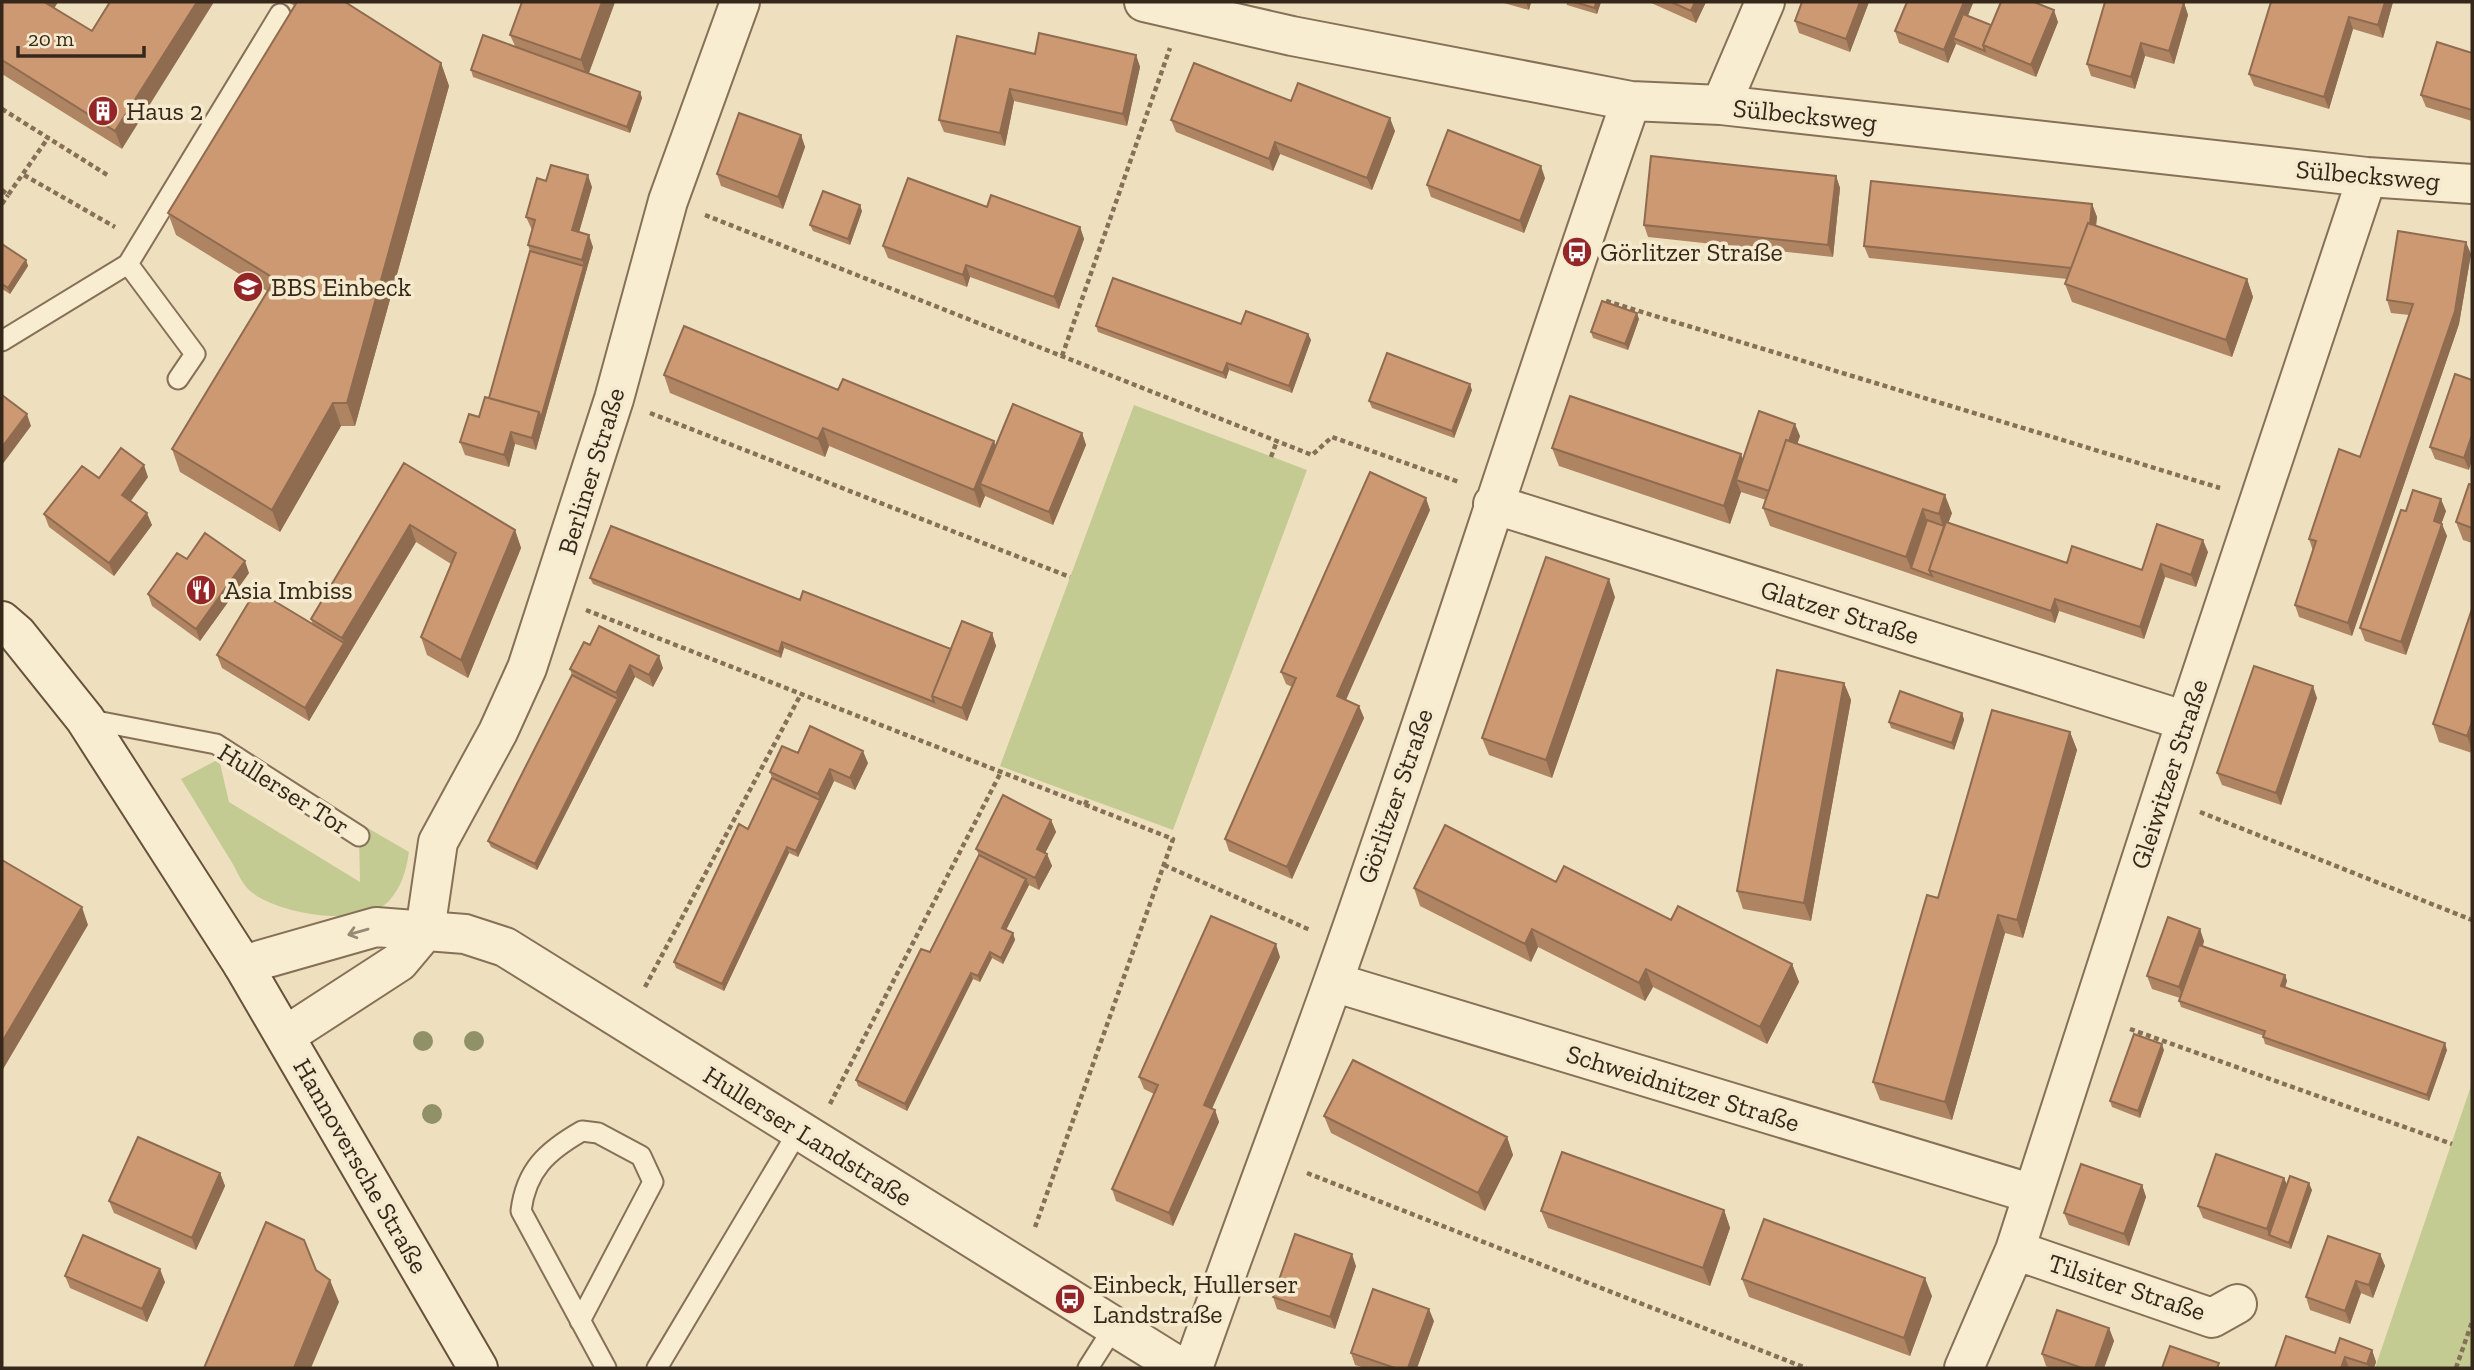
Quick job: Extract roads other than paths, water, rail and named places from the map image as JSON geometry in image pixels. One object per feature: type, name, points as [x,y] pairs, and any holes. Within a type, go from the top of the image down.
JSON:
[{"type":"street","name":"Berliner Straße","points":[[425,931],[438,842],[498,732],[527,668],[553,597],[614,399],[668,201],[740,2]]},
{"type":"street","name":"Sülbecksweg","points":[[1144,2],[1292,36],[1631,102],[1721,105],[2367,177],[2472,184]]},
{"type":"street","points":[[1721,105],[1765,2]]},
{"type":"street","name":"Görlitzer Straße","points":[[1193,1368],[1333,982],[1564,290],[1631,102]]},
{"type":"street","name":"Gleiwitzer Straße","points":[[1964,1368],[2015,1250],[2186,721],[2367,177]]},
{"type":"street","name":"Glatzer Straße","points":[[1494,500],[2186,721]]},
{"type":"street","points":[[2,621],[17,634],[85,719],[243,964]]},
{"type":"street","name":"Hullerser Landstraße","points":[[243,964],[376,927],[466,934],[505,947],[1181,1368]]},
{"type":"street","points":[[285,1036],[398,962],[425,931]]},
{"type":"street","name":"Hannoversche Straße","points":[[243,964],[478,1368]]},
{"type":"street","name":"Schweidnitzer Straße","points":[[1333,982],[2033,1194]]},
{"type":"street","name":"Tilsiter Straße","points":[[2015,1250],[2212,1318],[2237,1304]]},
{"type":"lane","points":[[2,341],[128,264],[279,14]]},
{"type":"lane","points":[[128,264],[195,354],[178,379]]},
{"type":"lane","name":"Hullerser Tor","points":[[85,719],[216,744],[359,836]]},
{"type":"lane","points":[[580,1321],[653,1182],[641,1156],[598,1133],[582,1130],[551,1148],[524,1186],[521,1211],[580,1321],[606,1368]]},
{"type":"lane","points":[[657,1368],[806,1134]]},
{"type":"lane","points":[[1088,1368],[1114,1327]]},
{"type":"place","name":"Haus 2","points":[[103,111]]},
{"type":"place","name":"Görlitzer Straße","points":[[1577,252]]},
{"type":"place","name":"BBS Einbeck","points":[[248,287]]},
{"type":"place","name":"Asia Imbiss","points":[[201,590]]},
{"type":"place","name":"Einbeck, Hullerser Landstraße","points":[[1070,1299]]}]
